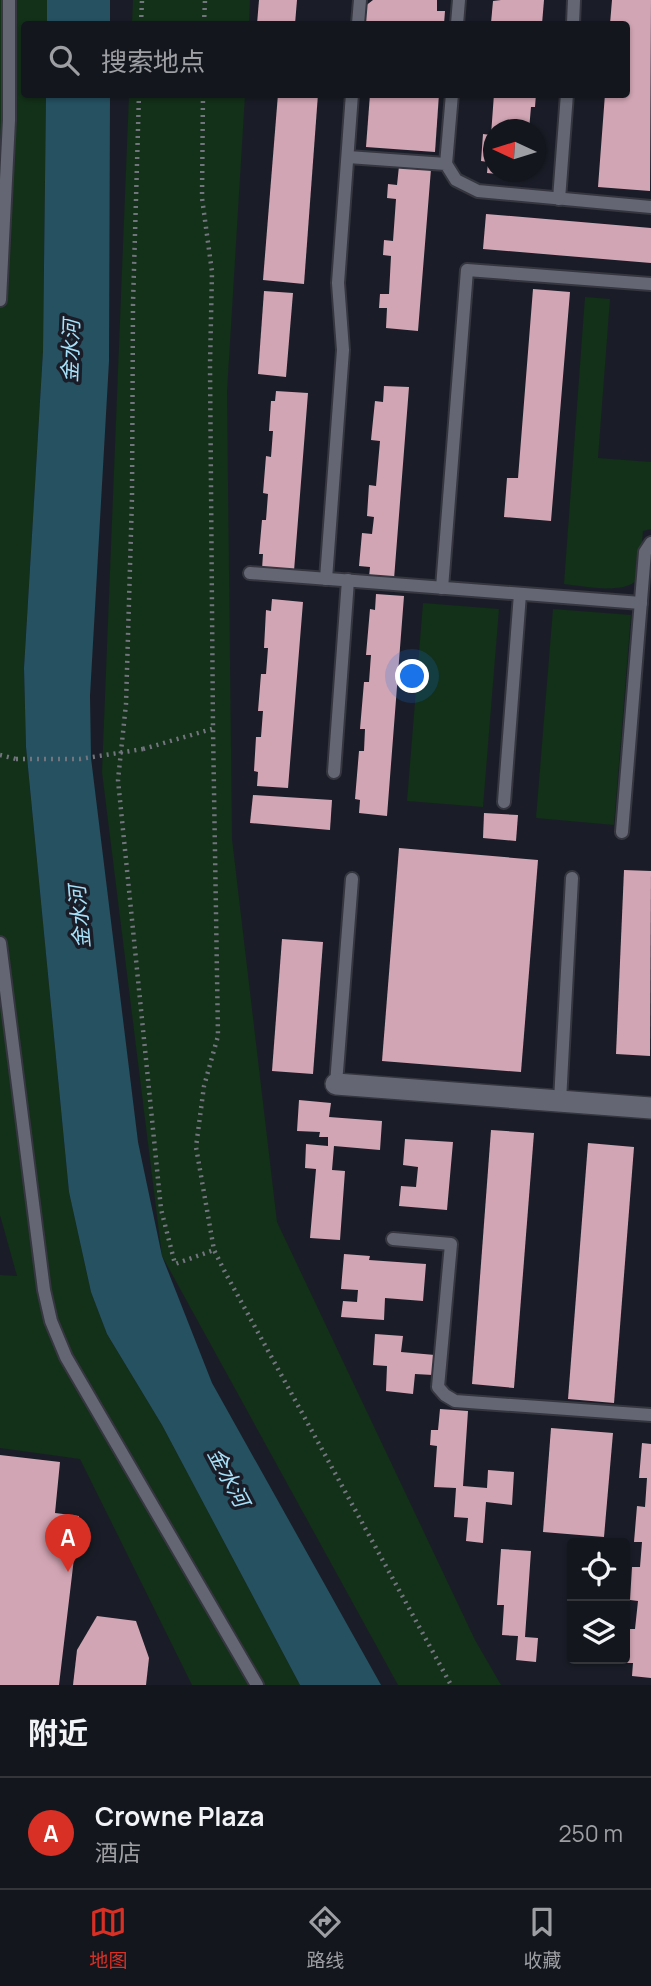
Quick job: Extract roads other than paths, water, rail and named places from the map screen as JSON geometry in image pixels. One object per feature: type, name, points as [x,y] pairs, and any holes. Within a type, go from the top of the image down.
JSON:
[{"type":"street","points":[[336,1084],[651,1108]]},
{"type":"lane","points":[[0,300],[9,120],[9,0]]},
{"type":"lane","points":[[358,21],[359,0]]},
{"type":"lane","points":[[457,21],[459,0]]},
{"type":"lane","points":[[573,21],[574,0]]},
{"type":"lane","points":[[326,579],[343,350],[338,283],[352,98]]},
{"type":"lane","points":[[452,98],[446,164],[456,180],[478,191],[651,207]]},
{"type":"lane","points":[[559,199],[567,98]]},
{"type":"lane","points":[[348,157],[446,164]]},
{"type":"lane","points":[[442,588],[467,270],[651,284]]},
{"type":"lane","points":[[622,832],[645,552],[651,543]]},
{"type":"lane","points":[[250,573],[641,603]]},
{"type":"lane","points":[[334,772],[348,580]]},
{"type":"lane","points":[[504,802],[520,594]]},
{"type":"lane","points":[[560,1101],[572,878]]},
{"type":"lane","points":[[336,1084],[352,879]]},
{"type":"lane","points":[[0,943],[44,1290],[51,1321],[66,1357],[257,1685]]},
{"type":"lane","points":[[393,1239],[451,1244],[438,1387],[445,1395],[455,1401],[651,1415]]},
{"type":"water","points":[[47,0],[110,0],[110,21],[47,21]]},
{"type":"water","name":"金水河","points":[[46,98],[110,98],[109,361],[90,696],[91,758],[138,1142],[162,1256],[212,1383],[381,1685],[300,1685],[162,1425],[107,1334],[91,1292],[69,1192],[26,747],[24,668],[43,351]]},
{"type":"place","name":"Crowne Plaza","points":[[68,1572]]}]
